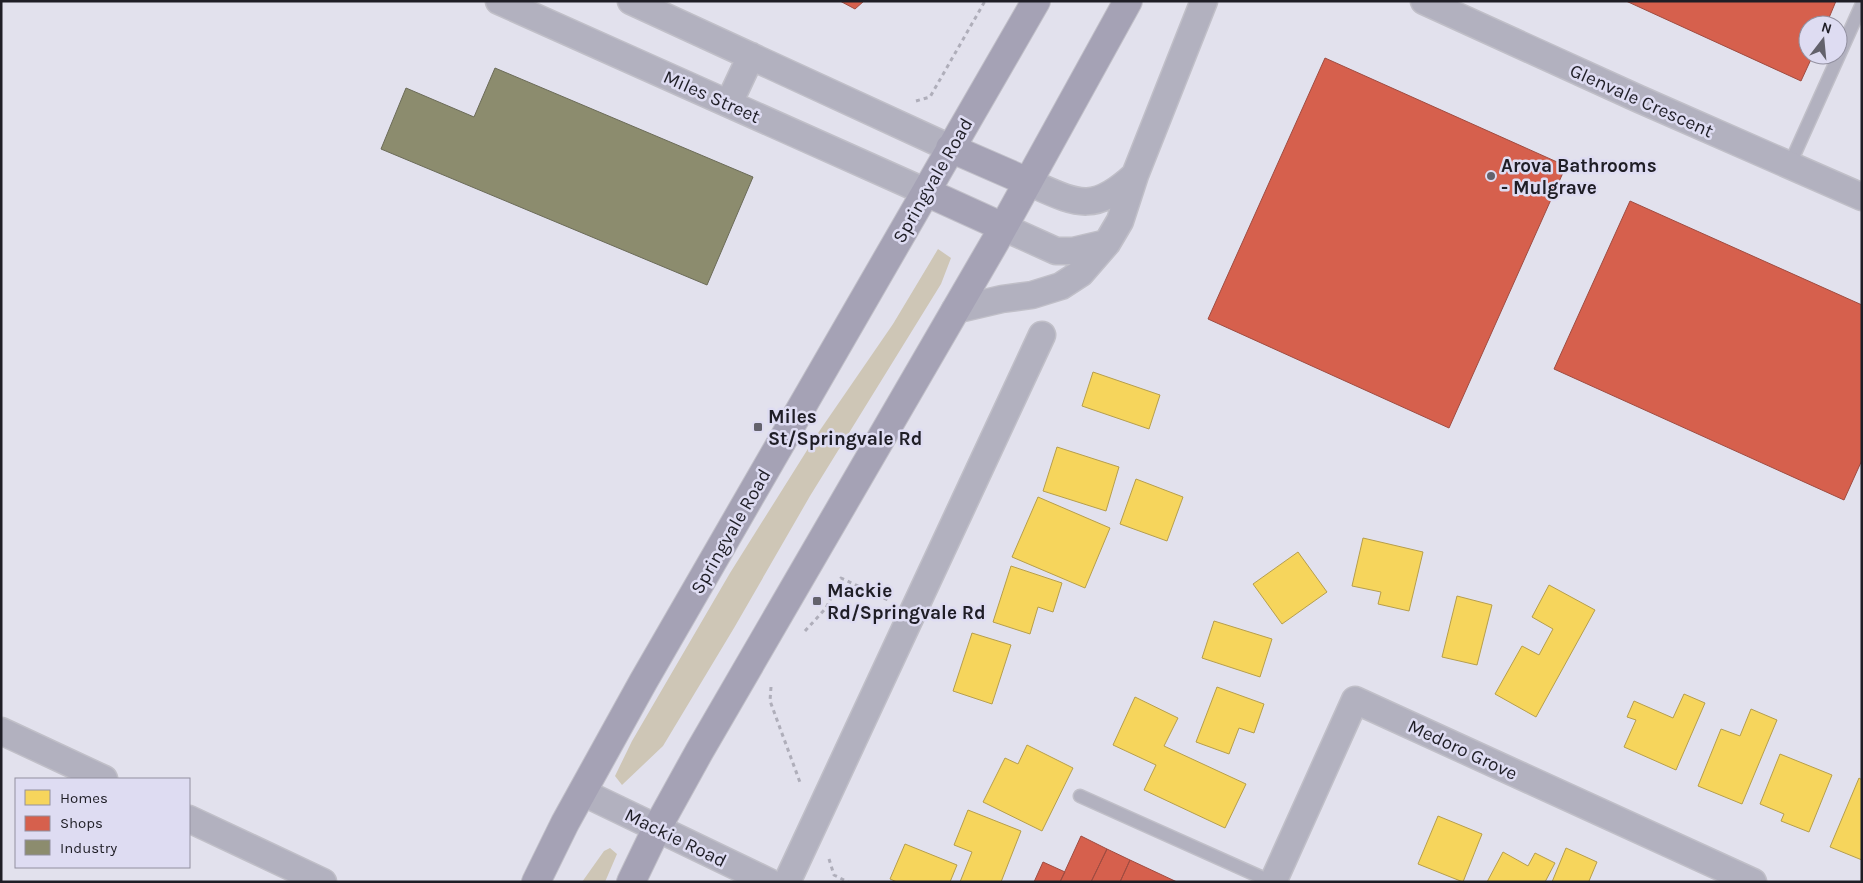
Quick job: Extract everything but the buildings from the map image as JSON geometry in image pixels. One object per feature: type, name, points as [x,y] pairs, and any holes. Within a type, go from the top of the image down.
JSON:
[{"type":"highway","name":"Springvale Road","points":[[536,882],[582,792],[724,541],[1036,1]]},
{"type":"highway","points":[[631,882],[657,828],[753,658],[1003,227],[1128,1]]},
{"type":"highway","points":[[950,148],[1028,182]]},
{"type":"highway","points":[[926,192],[1003,227]]},
{"type":"street","name":"Miles Street","points":[[499,1],[926,192]]},
{"type":"street","points":[[631,1],[950,148]]},
{"type":"street","points":[[955,310],[1002,299],[1032,295],[1062,286],[1081,273],[1107,243],[1120,221],[1135,175],[1204,1]]},
{"type":"street","name":"Glenvale Crescent","points":[[1424,1],[1639,100],[1790,164],[1862,197]]},
{"type":"street","points":[[729,103],[751,56]]},
{"type":"street","points":[[1028,182],[1068,199],[1082,202],[1105,198],[1135,175]]},
{"type":"street","points":[[1003,227],[1056,250],[1073,251],[1107,243]]},
{"type":"street","points":[[787,882],[1042,335]]},
{"type":"street","name":"Medoro Grove","points":[[1273,882],[1355,700],[1753,882]]},
{"type":"street","points":[[1,731],[102,778]]},
{"type":"street","name":"Mackie Road","points":[[582,792],[770,882]]},
{"type":"street","points":[[190,819],[323,882]]},
{"type":"lane","points":[[1790,164],[1862,4]]},
{"type":"lane","points":[[1080,796],[1273,882]]},
{"type":"path","points":[[930,97],[985,1]]},
{"type":"path","points":[[800,636],[826,608],[841,578],[913,611]]},
{"type":"path","points":[[773,681],[770,701],[834,875],[848,882]]},
{"type":"shaded area","points":[[938,249],[951,258],[941,284],[810,496],[663,746],[622,785],[615,776],[632,741],[730,573],[816,436],[893,324]]},
{"type":"shaded area","points":[[610,848],[617,854],[605,882],[582,882],[604,851]]},
{"type":"place","name":"Arova Bathrooms - Mulgrave","points":[[1491,176]]},
{"type":"place","name":"Miles St/Springvale Rd","points":[[758,427]]},
{"type":"place","name":"Mackie Rd/Springvale Rd","points":[[817,601]]}]
